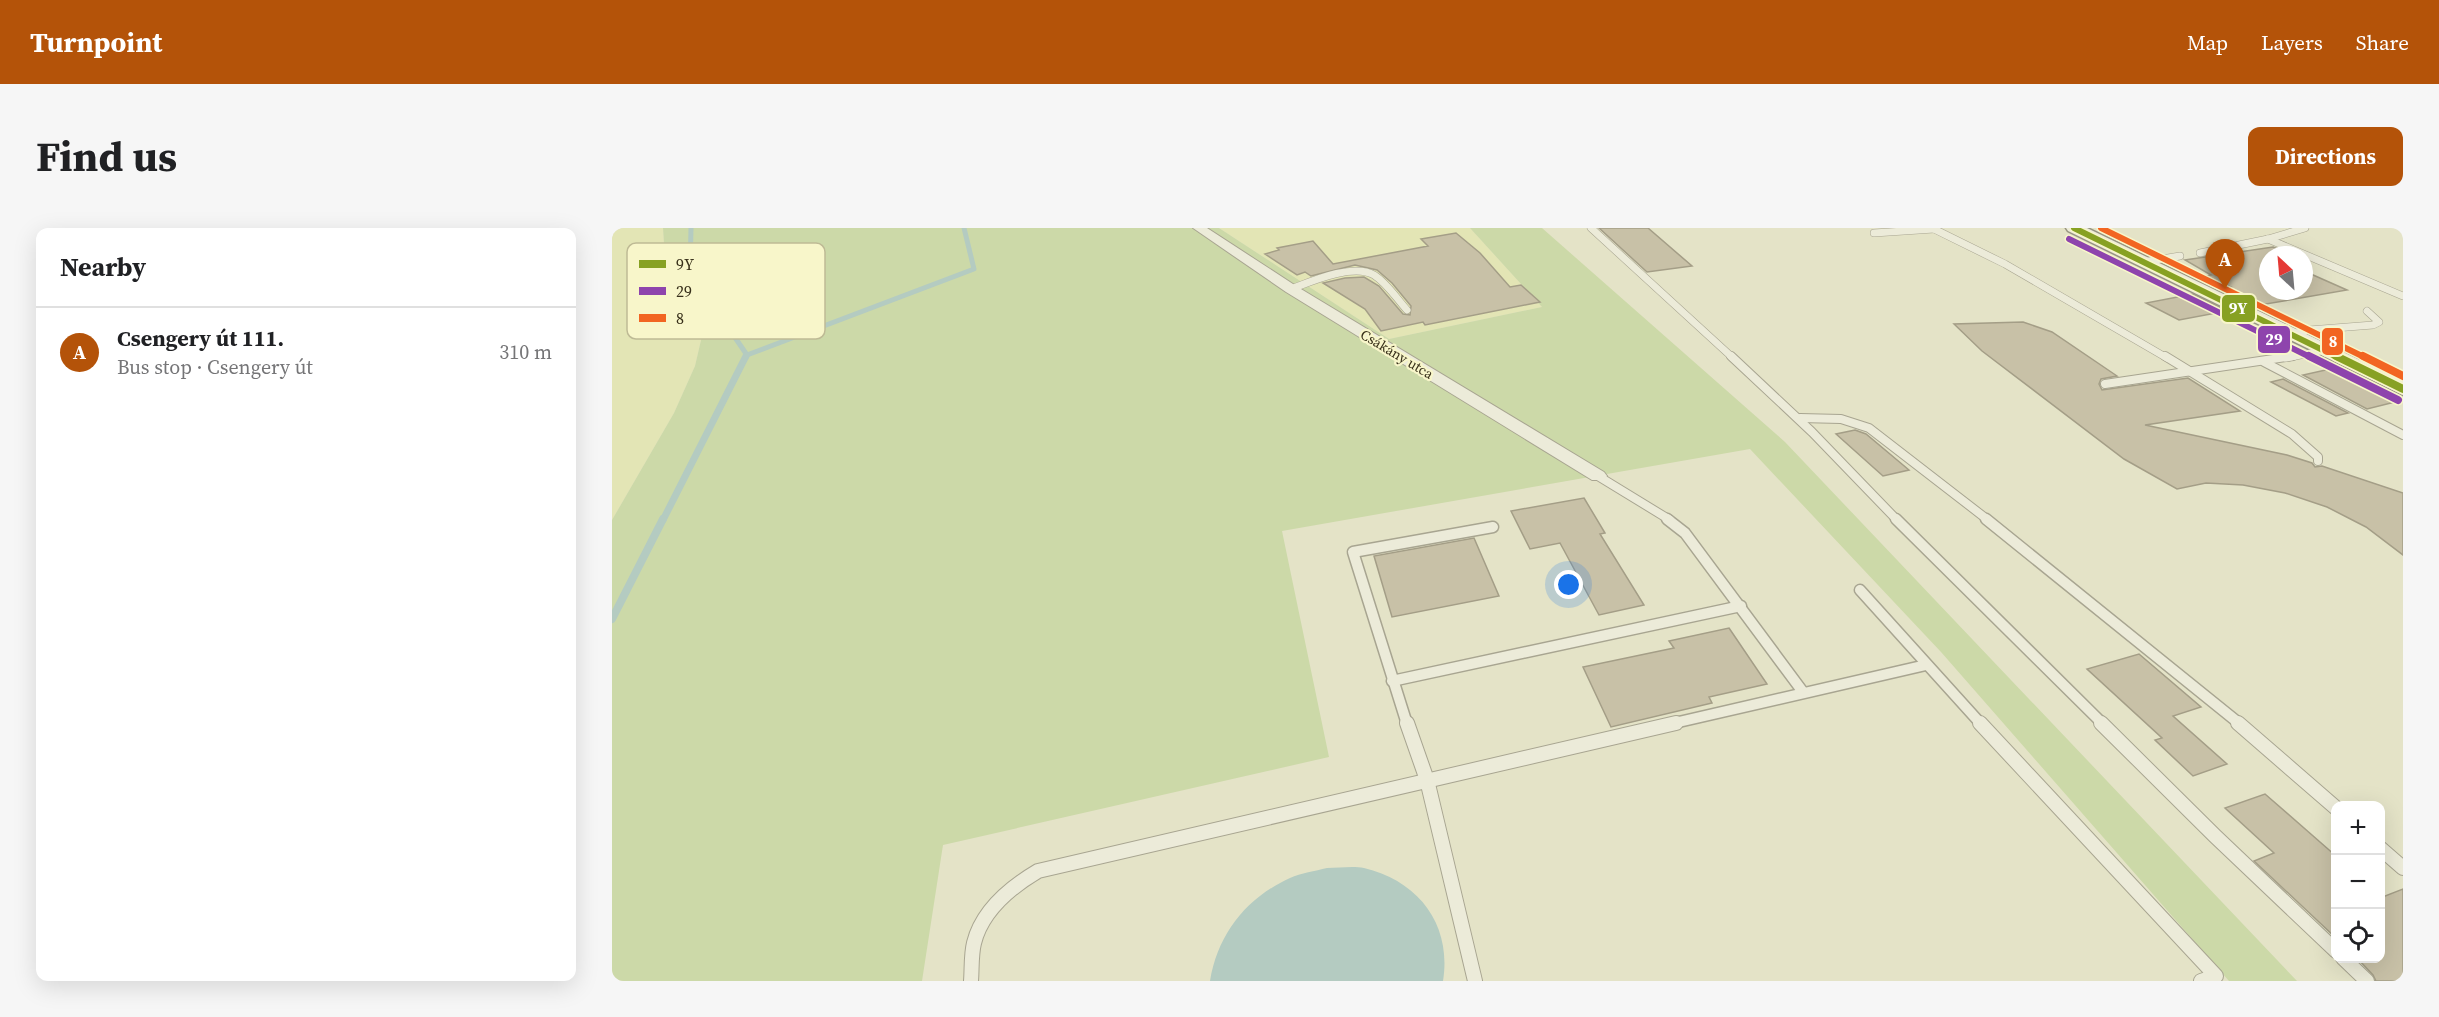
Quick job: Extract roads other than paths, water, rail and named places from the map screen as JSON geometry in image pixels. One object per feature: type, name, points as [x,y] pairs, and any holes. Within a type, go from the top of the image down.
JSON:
[{"type":"main road","points":[[2074,228],[2403,388]]},
{"type":"street","name":"Csákány utca","points":[[1199,228],[1291,289],[1598,476]]},
{"type":"lane","points":[[1591,228],[1656,291],[1751,372],[1800,418],[1845,463],[1882,505],[2206,828],[2331,946]]},
{"type":"lane","points":[[2200,253],[2268,239],[2305,228]]},
{"type":"lane","points":[[1874,233],[1933,229],[2005,264],[2192,372],[2306,444],[2318,457],[2318,461]]},
{"type":"lane","points":[[2268,239],[2403,296]]},
{"type":"lane","points":[[2144,262],[2180,256]]},
{"type":"lane","points":[[1291,289],[1343,273],[1367,273],[1375,276],[1407,309]]},
{"type":"lane","points":[[2293,334],[2309,330],[2373,325],[2379,322],[2367,311]]},
{"type":"lane","points":[[2105,384],[2264,362],[2325,350]]},
{"type":"lane","points":[[2264,362],[2403,435]]},
{"type":"lane","points":[[1800,418],[1854,420],[1879,434],[2056,574],[2262,743],[2331,804]]},
{"type":"lane","points":[[1598,476],[1671,521],[1685,533],[1803,692]]},
{"type":"lane","points":[[1475,981],[1427,780],[1392,681],[1353,552],[1493,527]]},
{"type":"lane","points":[[1860,590],[1926,665],[2218,978]]},
{"type":"lane","points":[[1392,681],[1741,606]]},
{"type":"lane","points":[[971,981],[974,942],[993,907],[1023,879],[1038,871],[1926,665]]},
{"type":"lane","points":[[2385,852],[2403,868]]},
{"type":"lane","points":[[2348,963],[2367,981]]},
{"type":"lane","points":[[2200,981],[2218,978]]},
{"type":"waterway","points":[[691,228],[691,243]]},
{"type":"waterway","points":[[825,325],[974,269],[964,228]]},
{"type":"waterway","points":[[736,339],[747,355]]},
{"type":"waterway","points":[[747,355],[789,339]]},
{"type":"waterway","points":[[663,520],[746,356]]},
{"type":"waterway","points":[[612,619],[663,519]]},
{"type":"place","name":"Csengery út 111.","points":[[2225,289]]}]
